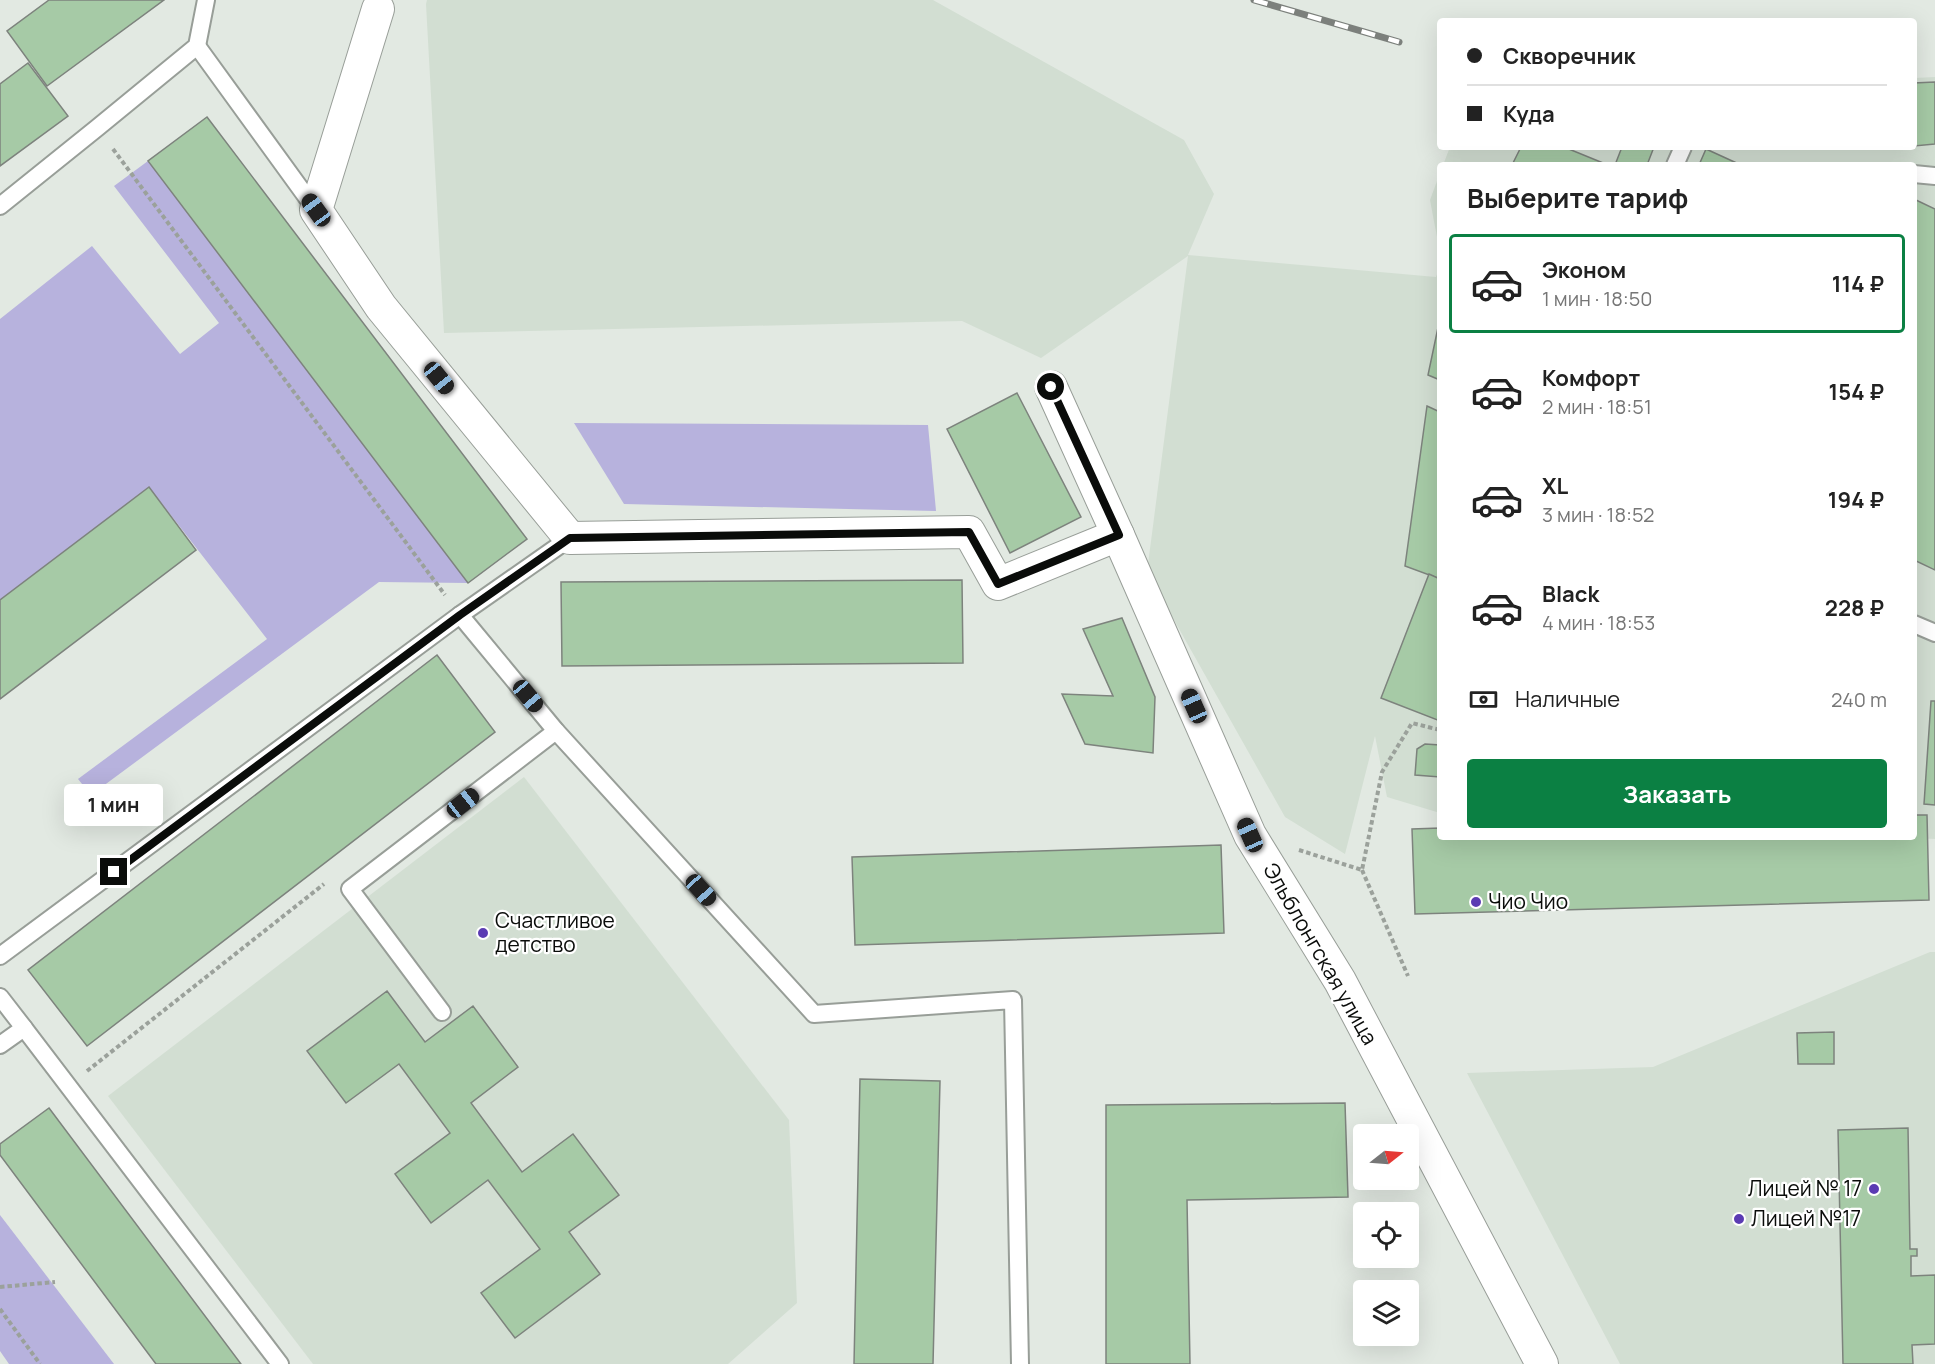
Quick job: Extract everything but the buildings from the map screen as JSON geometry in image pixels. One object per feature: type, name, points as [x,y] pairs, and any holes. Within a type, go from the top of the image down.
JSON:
[{"type":"street","points":[[378,9],[316,210],[381,307],[570,538],[969,532],[998,584],[1119,535]]},
{"type":"street","name":"Эльблонгская улица","points":[[1051,387],[1119,535],[1250,835],[1340,981],[1542,1364]]},
{"type":"lane","points":[[0,206],[197,46],[206,0]]},
{"type":"lane","points":[[197,46],[316,210]]},
{"type":"lane","points":[[1917,174],[1935,176]]},
{"type":"lane","points":[[0,956],[460,615],[570,538]]},
{"type":"lane","points":[[460,615],[556,731],[814,1014],[1013,1000],[1020,1364]]},
{"type":"lane","points":[[1917,625],[1935,633]]},
{"type":"lane","points":[[442,1012],[350,889],[556,731]]},
{"type":"lane","points":[[0,997],[280,1364]]},
{"type":"lane","points":[[0,1045],[24,1028]]},
{"type":"path","points":[[97,128],[460,615]]},
{"type":"path","points":[[1408,976],[1362,870],[1382,772],[1412,723],[1437,729]]},
{"type":"path","points":[[1250,835],[1362,870]]},
{"type":"path","points":[[69,1086],[328,880]]},
{"type":"path","points":[[0,1287],[56,1282]]},
{"type":"path","points":[[0,1309],[40,1364]]},
{"type":"shaded area","points":[[427,0],[933,0],[1184,140],[1214,194],[1188,255],[1436,277],[1437,274],[1437,812],[1387,797],[1375,736],[1345,854],[1285,817],[1147,572],[1188,256],[1041,358],[962,321],[444,333]]},
{"type":"shaded area","points":[[1935,77],[1935,839],[1917,838],[1917,162],[1444,162],[1449,150],[1917,150],[1917,78]]},
{"type":"shaded area","points":[[148,161],[468,583],[379,582],[91,795],[78,779],[267,639],[149,487],[0,600],[0,319],[92,246],[180,354],[219,323],[114,186]]},
{"type":"shaded area","points":[[1437,181],[1437,237],[1430,200]]},
{"type":"shaded area","points":[[574,423],[928,425],[936,511],[624,504]]},
{"type":"shaded area","name":"Счастливое детство","points":[[524,777],[789,1120],[797,1303],[728,1364],[313,1364],[108,1096]]},
{"type":"shaded area","name":"Лицей №17","points":[[1930,952],[1935,952],[1935,1364],[1620,1364],[1467,1073],[1653,1067]]},
{"type":"shaded area","points":[[0,1215],[114,1364],[9,1364],[0,1351]]},
{"type":"railway","points":[[1254,0],[1399,42]]},
{"type":"place","name":"Чио Чио","points":[[1476,902]]},
{"type":"place","name":"Счастливое детство","points":[[483,933]]},
{"type":"place","name":"Лицей № 17","points":[[1874,1189]]},
{"type":"place","name":"Лицей №17","points":[[1739,1219]]},
{"type":"route","points":[[114,872],[460,615],[570,538],[969,532],[998,584],[1119,535],[1051,387]]}]
